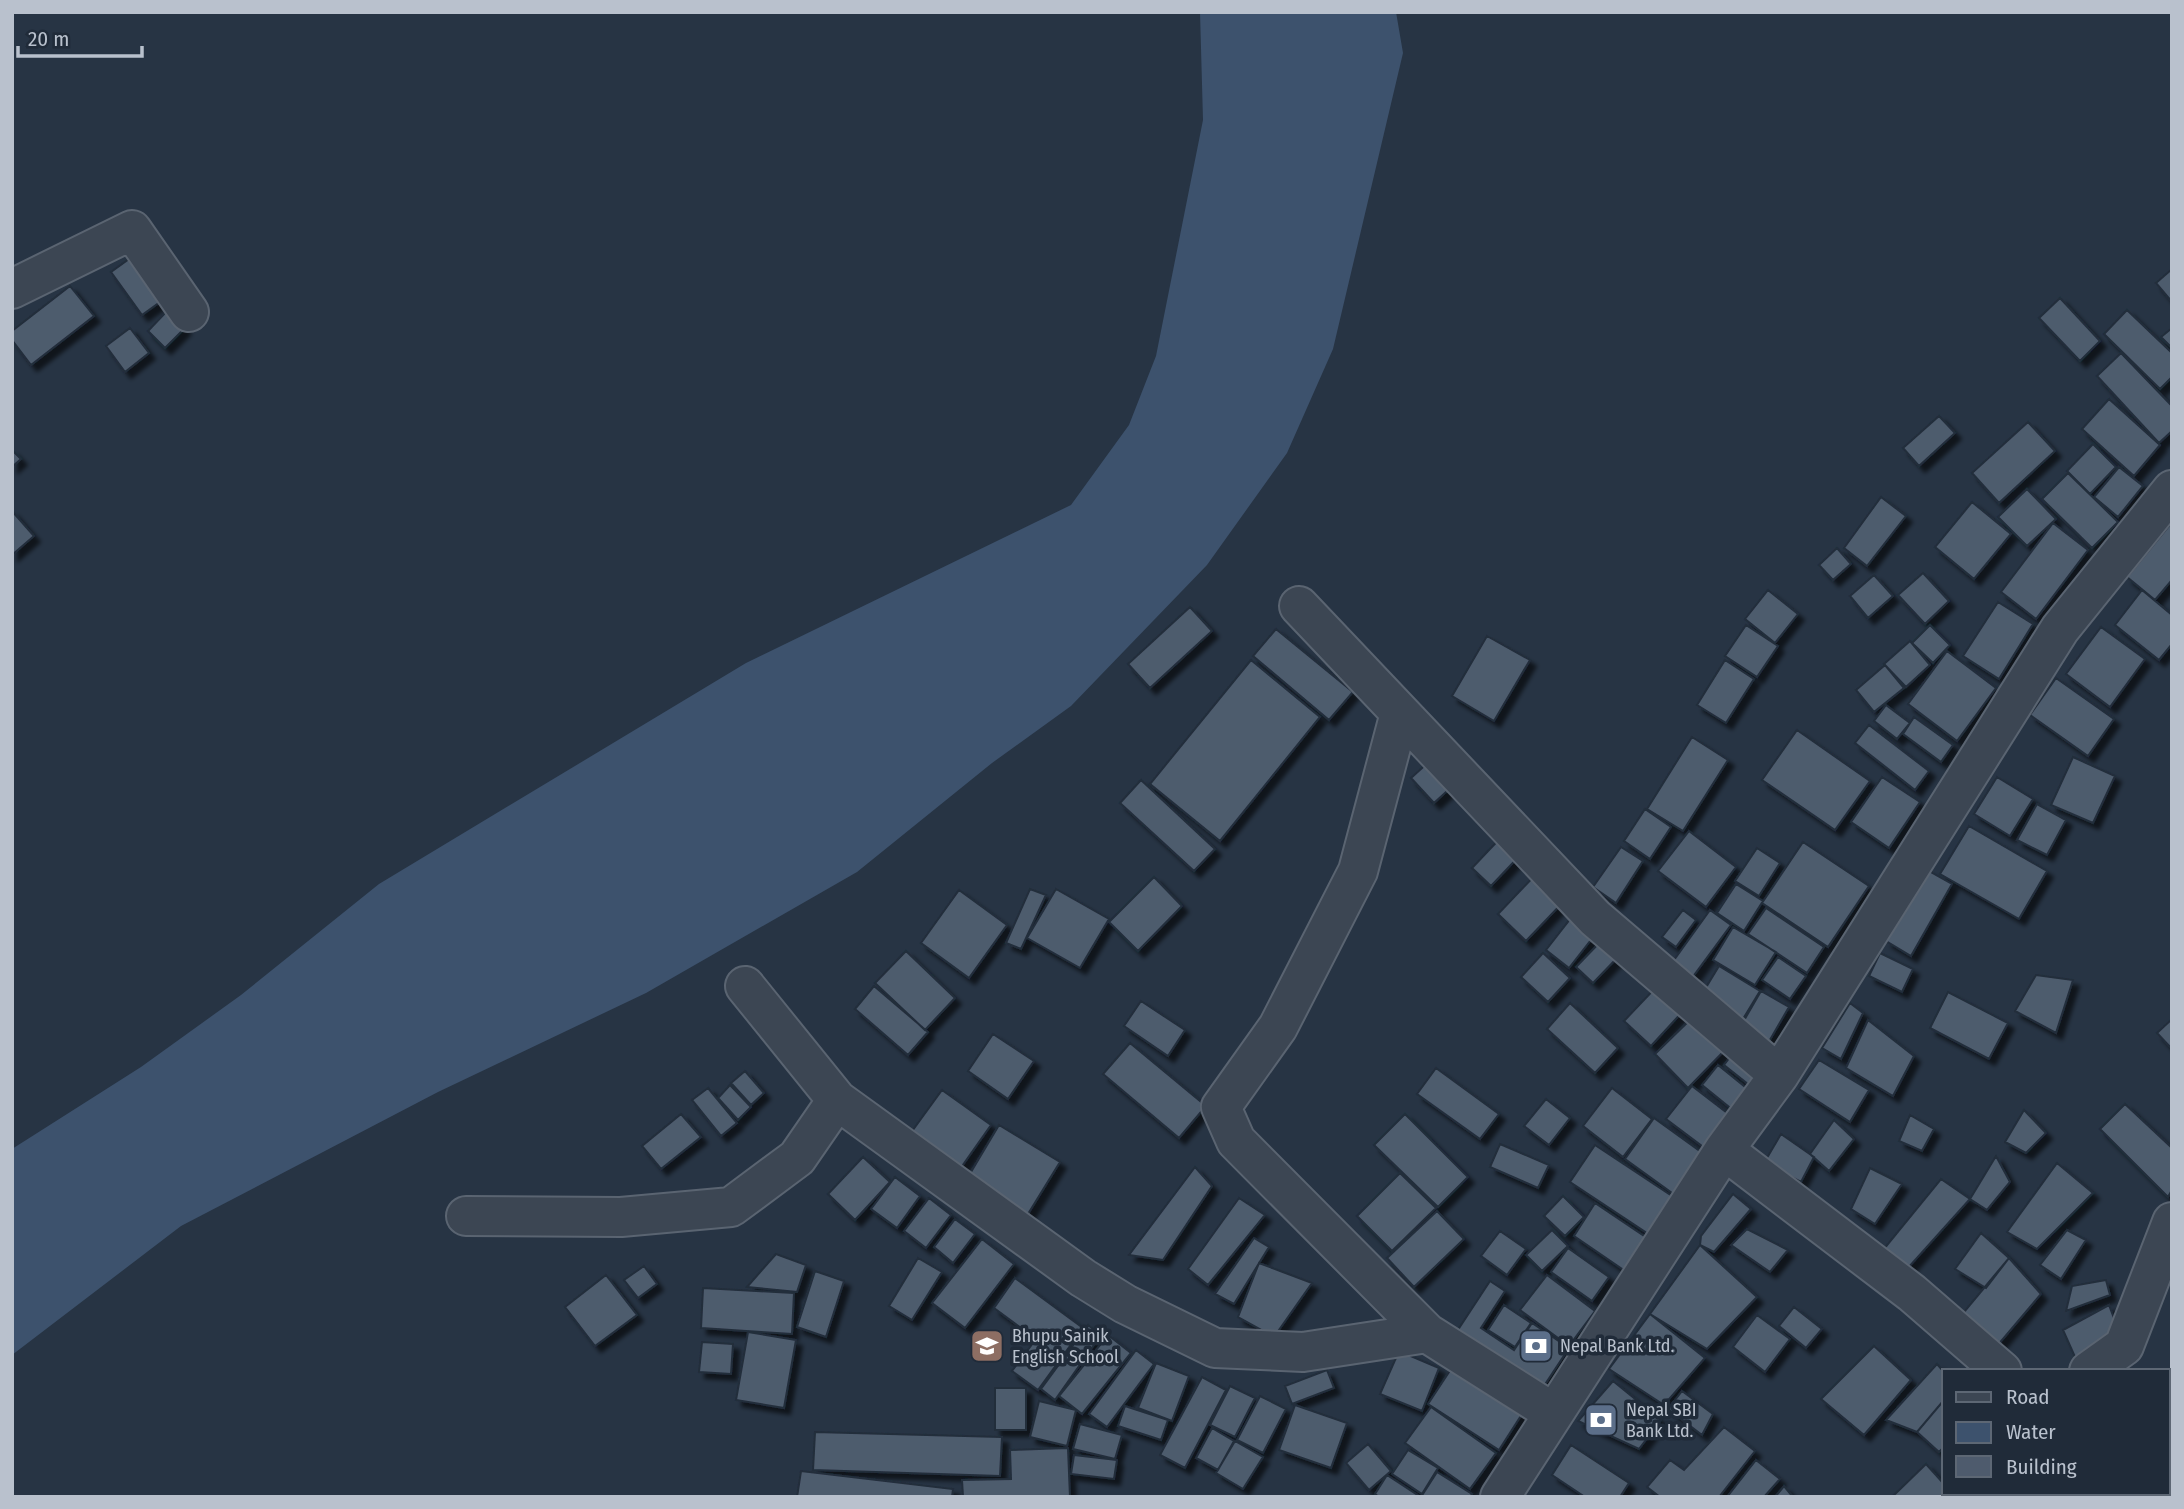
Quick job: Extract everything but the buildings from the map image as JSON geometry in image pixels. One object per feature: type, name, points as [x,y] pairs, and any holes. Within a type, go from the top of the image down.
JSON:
[{"type":"street","points":[[12,289],[132,230],[189,312]]},
{"type":"street","points":[[1500,1497],[1552,1412],[1724,1150],[1779,1075],[2060,629],[2172,490]]},
{"type":"street","points":[[1298,606],[1595,918],[1779,1075]]},
{"type":"street","points":[[1400,713],[1358,871],[1278,1027],[1221,1107],[1236,1140],[1427,1333],[1552,1412]]},
{"type":"street","points":[[745,986],[837,1100],[1083,1278],[1125,1304],[1215,1348],[1303,1352],[1427,1333]]},
{"type":"street","points":[[466,1216],[621,1217],[731,1206],[797,1158],[837,1100]]},
{"type":"street","points":[[1724,1150],[1912,1293],[2000,1369]]},
{"type":"street","points":[[2092,1369],[2124,1346],[2172,1222]]},
{"type":"water","points":[[1200,12],[1396,12],[1403,53],[1333,349],[1287,453],[1207,565],[1071,706],[992,763],[857,872],[646,993],[438,1092],[181,1226],[12,1355],[12,1149],[141,1067],[241,995],[379,884],[746,663],[1071,505],[1129,425],[1156,356],[1203,120]]},
{"type":"place","name":"Bhupu Sainik English School","points":[[987,1346]]},
{"type":"place","name":"Nepal Bank Ltd.","points":[[1536,1346]]},
{"type":"place","name":"Nepal SBI Bank Ltd.","points":[[1601,1420]]}]
